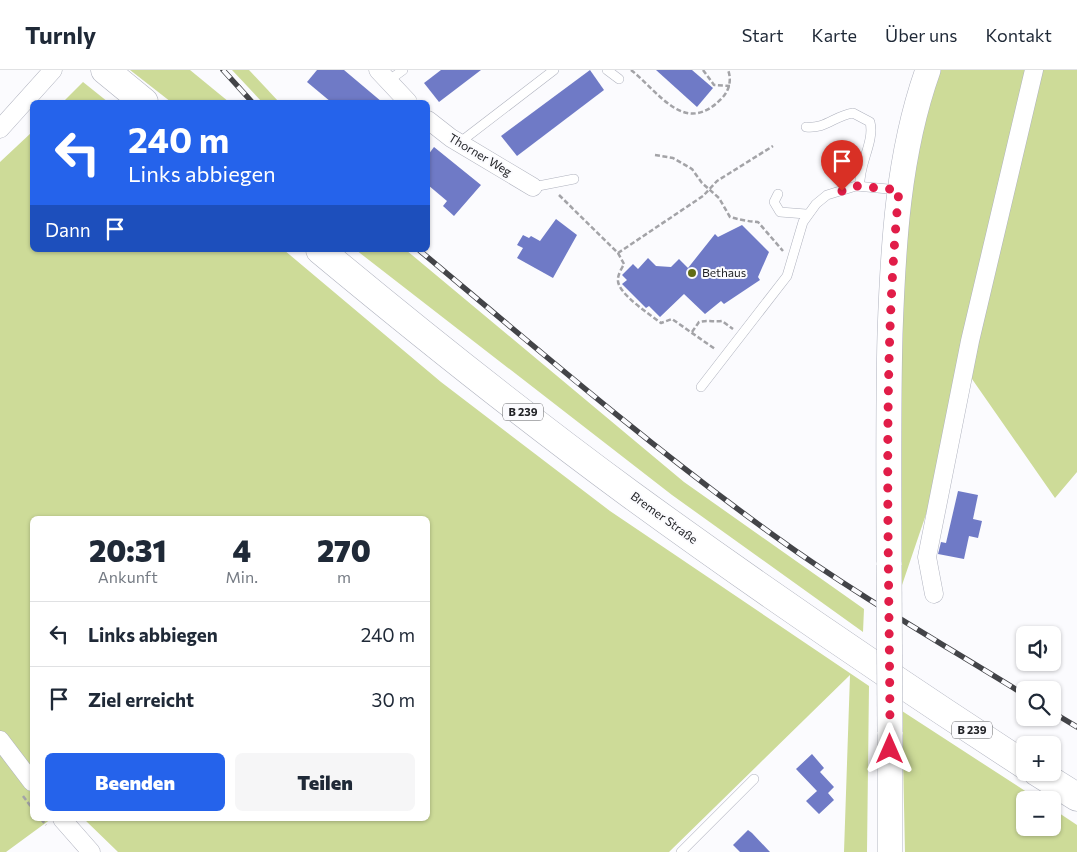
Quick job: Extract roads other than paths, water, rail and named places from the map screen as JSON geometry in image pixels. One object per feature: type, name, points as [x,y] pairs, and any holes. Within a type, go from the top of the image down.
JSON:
[{"type":"main road","points":[[106,70],[142,100]]},
{"type":"main road","points":[[890,852],[888,414],[892,268],[899,190],[921,90],[928,70]]},
{"type":"main road","name":"Bremer Straße","points":[[322,252],[422,334],[629,493],[740,573],[919,696],[1016,759]]},
{"type":"main road","points":[[1051,781],[1077,797]]},
{"type":"street","points":[[0,129],[52,70]]},
{"type":"street","points":[[934,594],[927,557],[970,341],[1034,70]]},
{"type":"street","points":[[383,76],[406,100]]},
{"type":"street","name":"Thorner Weg","points":[[430,121],[459,143],[540,185]]},
{"type":"street","points":[[0,740],[30,779]]},
{"type":"street","points":[[64,821],[91,852]]},
{"type":"lane","points":[[383,76],[402,70]]},
{"type":"lane","points":[[459,143],[554,70]]},
{"type":"lane","points":[[607,70],[619,79]]},
{"type":"lane","points":[[806,127],[818,128],[840,116],[853,113],[870,122],[872,130],[860,170],[860,186]]},
{"type":"lane","points":[[540,185],[574,179]]},
{"type":"lane","points":[[701,387],[787,276],[806,214],[827,195],[860,186],[899,190]]},
{"type":"lane","points":[[778,194],[774,202],[780,212],[806,214]]},
{"type":"lane","points":[[681,852],[754,779]]},
{"type":"railway","points":[[223,70],[250,100]]},
{"type":"railway","points":[[421,252],[595,397],[684,468],[776,537],[836,578],[1016,690]]},
{"type":"railway","points":[[1061,717],[1077,727]]},
{"type":"place","name":"Bethaus","points":[[692,273]]}]
